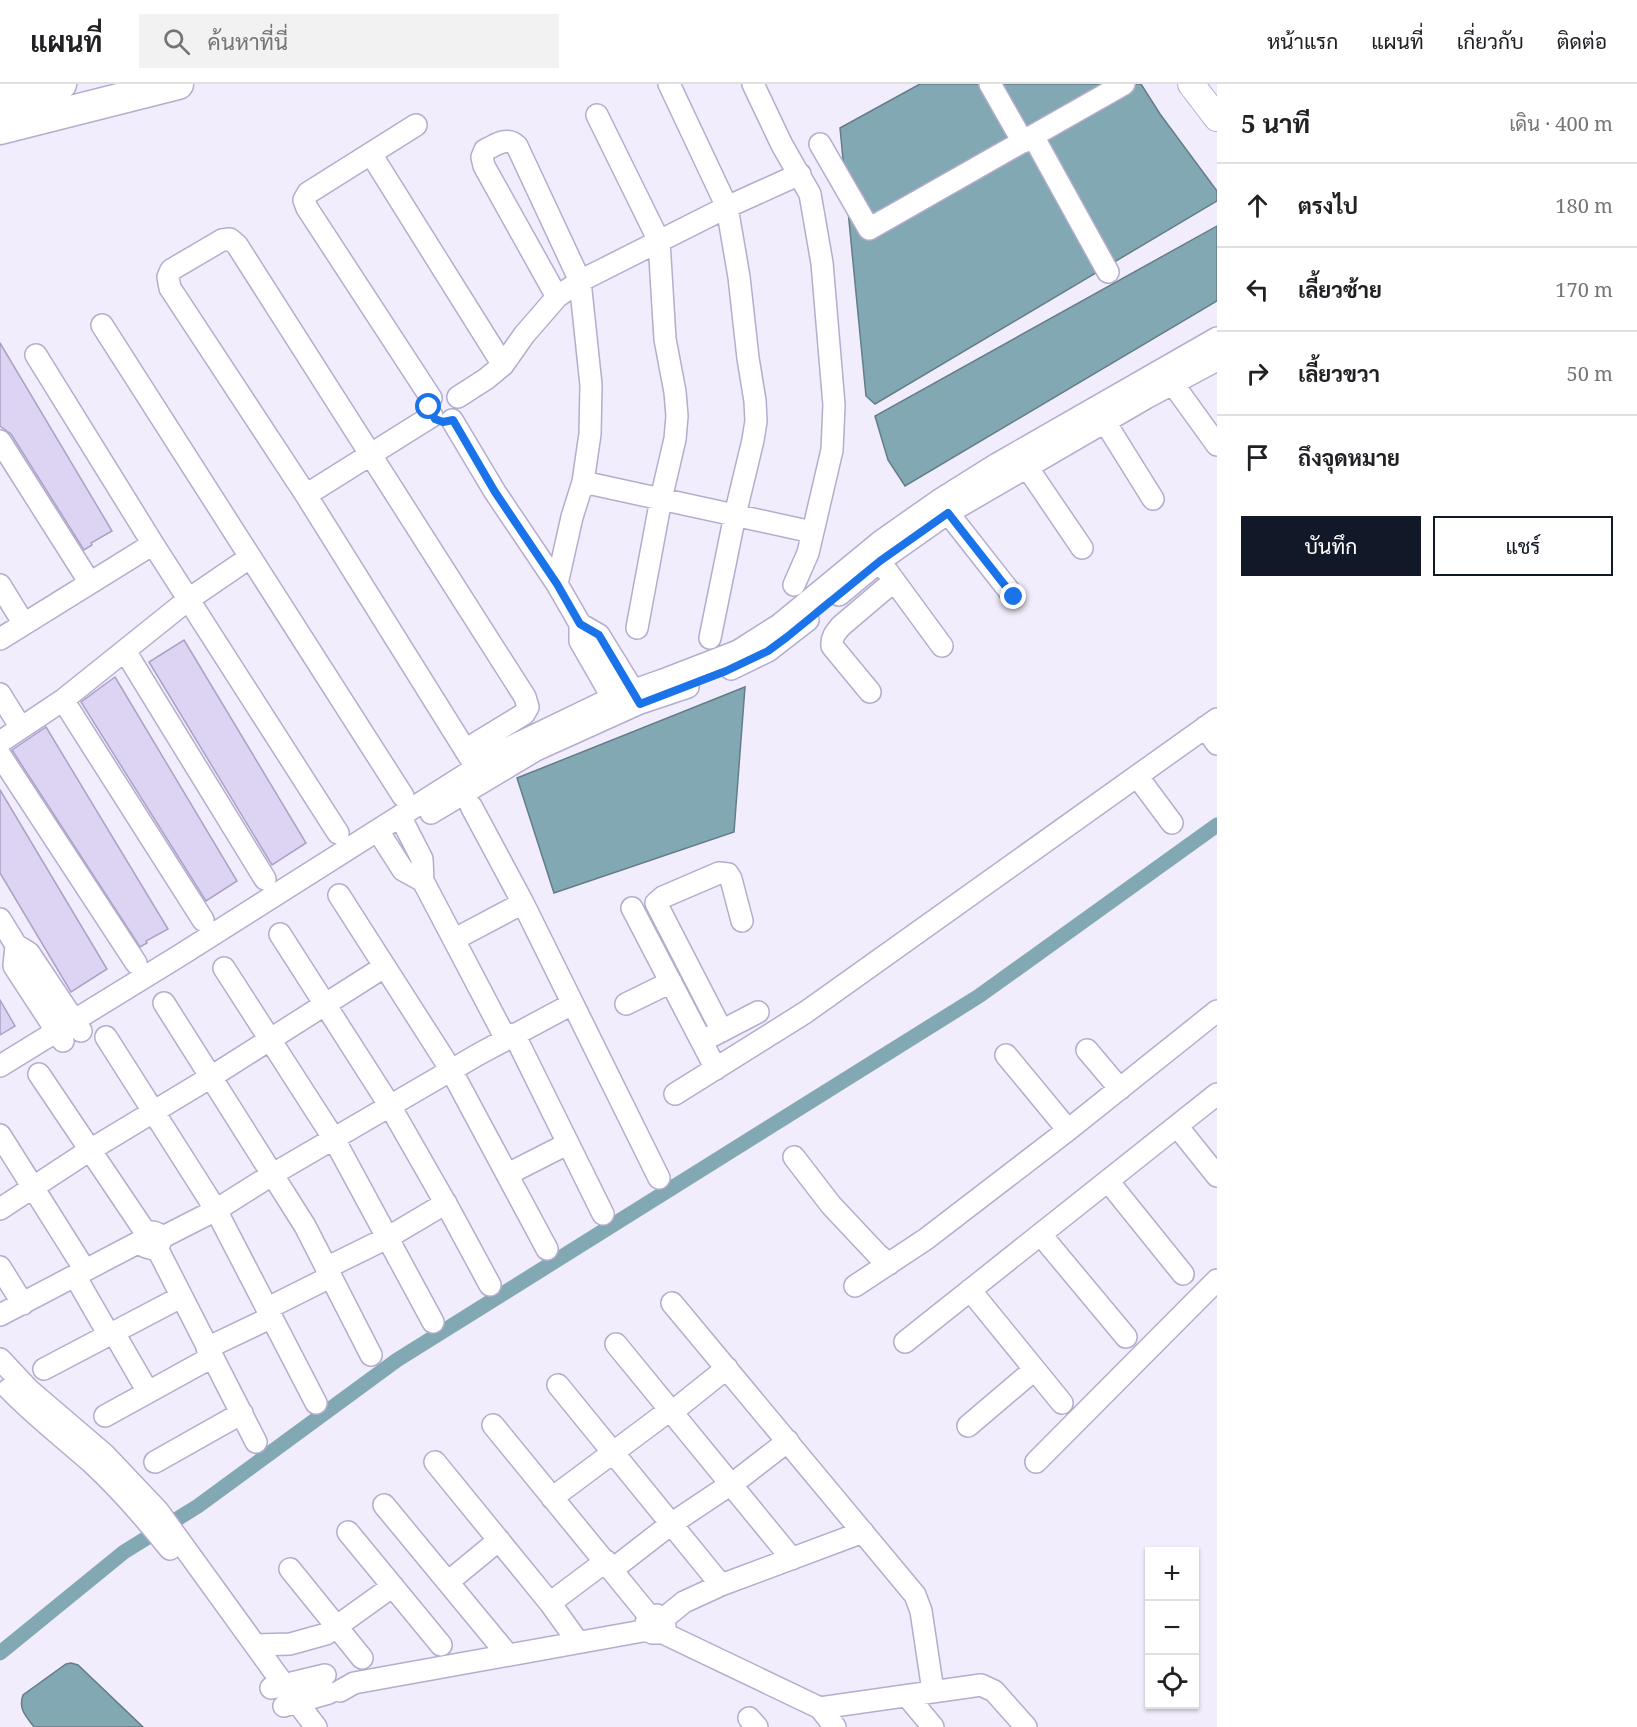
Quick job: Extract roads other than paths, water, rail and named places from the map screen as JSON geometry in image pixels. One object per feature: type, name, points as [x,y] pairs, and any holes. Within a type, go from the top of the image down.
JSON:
[{"type":"highway","points":[[0,99],[61,84]]},
{"type":"highway","points":[[0,129],[178,84]]},
{"type":"main road","points":[[1191,84],[1217,118]]},
{"type":"street","points":[[669,84],[727,207],[739,277],[756,421],[710,638]]},
{"type":"street","points":[[753,84],[782,145],[810,194],[822,263],[834,405],[832,450],[808,553],[794,585]]},
{"type":"street","points":[[990,84],[1028,139],[1108,272]]},
{"type":"street","points":[[820,144],[869,229],[1124,84]]},
{"type":"street","points":[[597,114],[659,241],[664,339],[675,392],[675,439],[661,499],[637,628]]},
{"type":"street","points":[[416,125],[308,194],[304,200],[438,411],[557,584],[580,624],[580,641],[627,701]]},
{"type":"street","points":[[557,297],[484,166],[482,157],[485,150],[506,141],[513,141],[517,146],[580,281],[591,385],[590,434],[583,482],[572,517],[557,584]]},
{"type":"street","points":[[371,154],[503,365]]},
{"type":"street","points":[[306,495],[438,411],[443,390],[452,392],[458,397],[486,379],[503,365],[524,335],[557,297],[580,281],[727,207],[800,174]]},
{"type":"street","points":[[0,1079],[277,891],[382,836],[404,813],[475,766],[524,714],[528,706],[525,697],[237,245],[230,240],[222,240],[171,270],[168,278],[170,288],[306,495],[475,766]]},
{"type":"street","points":[[102,325],[249,558],[404,813],[422,859],[423,881],[510,1037],[603,1214]]},
{"type":"street","points":[[824,598],[881,541],[938,501],[1016,453],[1217,338]]},
{"type":"street","points":[[36,355],[153,544],[338,833]]},
{"type":"street","points":[[475,766],[536,750],[627,701],[783,631],[824,598],[948,513],[1217,360]]},
{"type":"street","points":[[1173,384],[1217,445]]},
{"type":"street","points":[[1105,422],[1153,499]]},
{"type":"street","points":[[0,441],[90,583]]},
{"type":"street","points":[[1027,467],[1082,548]]},
{"type":"street","points":[[583,482],[812,532]]},
{"type":"street","points":[[948,513],[1014,597]]},
{"type":"street","points":[[0,639],[153,544]]},
{"type":"street","points":[[0,742],[63,700],[189,599],[249,558]]},
{"type":"street","points":[[880,561],[942,646]]},
{"type":"street","points":[[870,692],[832,646],[832,640],[841,626],[894,581]]},
{"type":"street","points":[[0,585],[24,624]]},
{"type":"street","points":[[125,651],[277,891]]},
{"type":"street","points":[[0,694],[21,728]]},
{"type":"street","points":[[63,700],[203,920]]},
{"type":"street","points":[[675,1094],[806,1012],[1211,723],[1217,744]]},
{"type":"street","points":[[0,755],[136,963]]},
{"type":"street","points":[[1137,776],[1172,823]]},
{"type":"street","points":[[471,806],[523,903],[659,1178]]},
{"type":"street","points":[[382,836],[403,870],[423,881]]},
{"type":"street","points":[[722,1031],[656,903],[663,897],[719,873],[728,874],[742,921]]},
{"type":"street","points":[[339,895],[451,1070],[547,1249]]},
{"type":"street","points":[[455,939],[523,903]]},
{"type":"street","points":[[632,908],[716,1069]]},
{"type":"street","points":[[0,919],[16,945],[14,966],[68,1031]]},
{"type":"street","points":[[280,934],[390,1106],[490,1285]]},
{"type":"street","points":[[0,1209],[90,1150],[212,1077],[384,967]]},
{"type":"street","points":[[224,968],[334,1139],[433,1322]]},
{"type":"street","points":[[626,1004],[671,982]]},
{"type":"street","points":[[164,1003],[305,1226],[370,1355]]},
{"type":"street","points":[[0,1315],[80,1273],[216,1210],[451,1070],[572,1004]]},
{"type":"street","points":[[855,1286],[926,1239],[1217,1011]]},
{"type":"street","points":[[702,1041],[758,1012]]},
{"type":"street","points":[[0,1066],[68,1031]]},
{"type":"street","points":[[106,1037],[216,1210],[315,1402]]},
{"type":"street","points":[[1087,1050],[1120,1089]]},
{"type":"street","points":[[1006,1055],[1068,1130]]},
{"type":"street","points":[[39,1074],[152,1240],[256,1442]]},
{"type":"street","points":[[905,1342],[1217,1094]]},
{"type":"street","points":[[1176,1126],[1217,1176]]},
{"type":"street","points":[[0,1135],[33,1187],[112,1334],[148,1392]]},
{"type":"street","points":[[508,1174],[567,1144]]},
{"type":"street","points":[[794,1157],[831,1205],[889,1264]]},
{"type":"street","points":[[1108,1181],[1183,1274]]},
{"type":"street","points":[[105,1416],[210,1353],[328,1273],[446,1203]]},
{"type":"street","points":[[1041,1235],[1126,1337]]},
{"type":"street","points":[[0,1267],[23,1304]]},
{"type":"street","points":[[1036,1462],[1217,1280]]},
{"type":"street","points":[[970,1290],[1062,1403]]},
{"type":"street","points":[[44,1370],[180,1297]]},
{"type":"street","points":[[672,1303],[899,1574],[918,1601],[933,1691]]},
{"type":"street","points":[[616,1344],[792,1559]]},
{"type":"street","points":[[0,1359],[28,1389],[104,1455],[256,1646],[284,1696],[297,1727]]},
{"type":"street","points":[[552,1498],[612,1451],[671,1411],[727,1368]]},
{"type":"street","points":[[968,1426],[1034,1370]]},
{"type":"street","points":[[0,1380],[30,1410],[153,1516]]},
{"type":"street","points":[[558,1385],[721,1586]]},
{"type":"street","points":[[154,1462],[242,1413]]},
{"type":"street","points":[[493,1425],[655,1624],[827,1721],[907,1696],[981,1685],[994,1691],[1026,1727]]},
{"type":"street","points":[[550,1603],[731,1485],[788,1441]]},
{"type":"street","points":[[435,1462],[550,1603],[578,1642]]},
{"type":"street","points":[[384,1505],[508,1655]]},
{"type":"street","points":[[348,1532],[441,1644]]},
{"type":"street","points":[[284,1696],[337,1683],[578,1642],[655,1624],[684,1602],[863,1532]]},
{"type":"street","points":[[448,1582],[499,1540]]},
{"type":"street","points":[[182,1554],[284,1696],[316,1727]]},
{"type":"street","points":[[290,1569],[362,1658]]},
{"type":"street","points":[[256,1646],[291,1644],[327,1634],[393,1586]]},
{"type":"street","points":[[907,1696],[933,1727]]},
{"type":"water","points":[[920,84],[1141,84],[1160,114],[1217,191],[1217,201],[875,404],[866,396],[840,128]]},
{"type":"water","points":[[1217,226],[1217,301],[905,486],[888,460],[875,416]]},
{"type":"water","points":[[745,687],[734,832],[554,893],[517,778]]},
{"type":"water","points":[[66,1664],[78,1665],[143,1727],[34,1727],[22,1708],[23,1695]]},
{"type":"waterway","points":[[0,1653],[124,1552],[198,1506],[397,1360],[979,996],[1217,825]]}]
